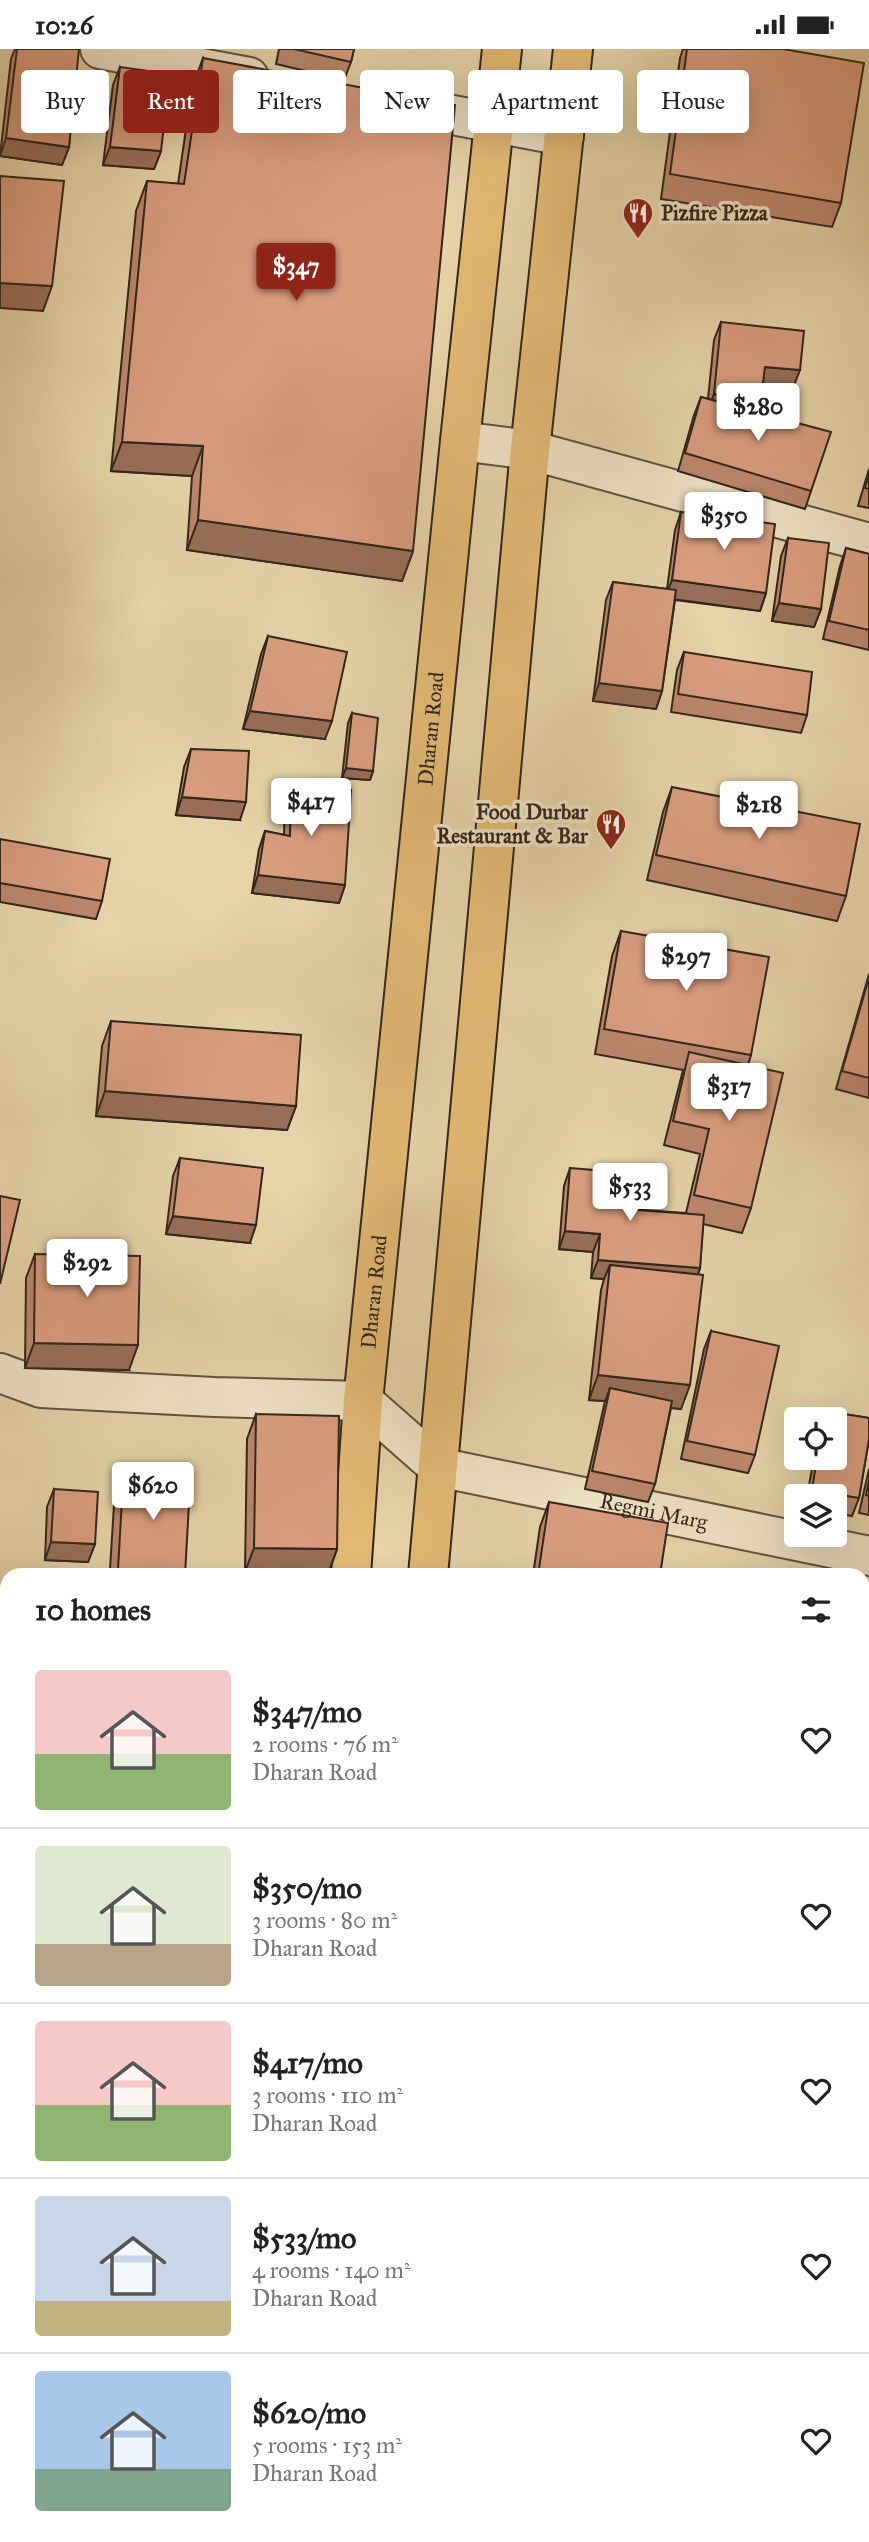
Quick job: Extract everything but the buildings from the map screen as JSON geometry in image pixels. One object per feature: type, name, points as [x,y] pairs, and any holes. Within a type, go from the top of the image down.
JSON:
[{"type":"main road","name":"Dharan Road","points":[[500,70],[502,49]]},
{"type":"main road","points":[[429,1568],[530,450],[573,49]]},
{"type":"main road","name":"Dharan Road","points":[[351,1568],[363,1401],[460,441],[494,133]]},
{"type":"street","points":[[100,49],[233,74]]},
{"type":"street","points":[[547,133],[564,136]]},
{"type":"street","points":[[460,441],[530,450],[869,543]]},
{"type":"street","points":[[0,1373],[41,1388],[363,1401],[438,1467]]},
{"type":"street","name":"Regmi Marg","points":[[438,1467],[869,1556]]},
{"type":"place","name":"Pizfire Pizza","points":[[638,240]]},
{"type":"place","name":"Food Durbar Restaurant & Bar","points":[[611,851]]}]
